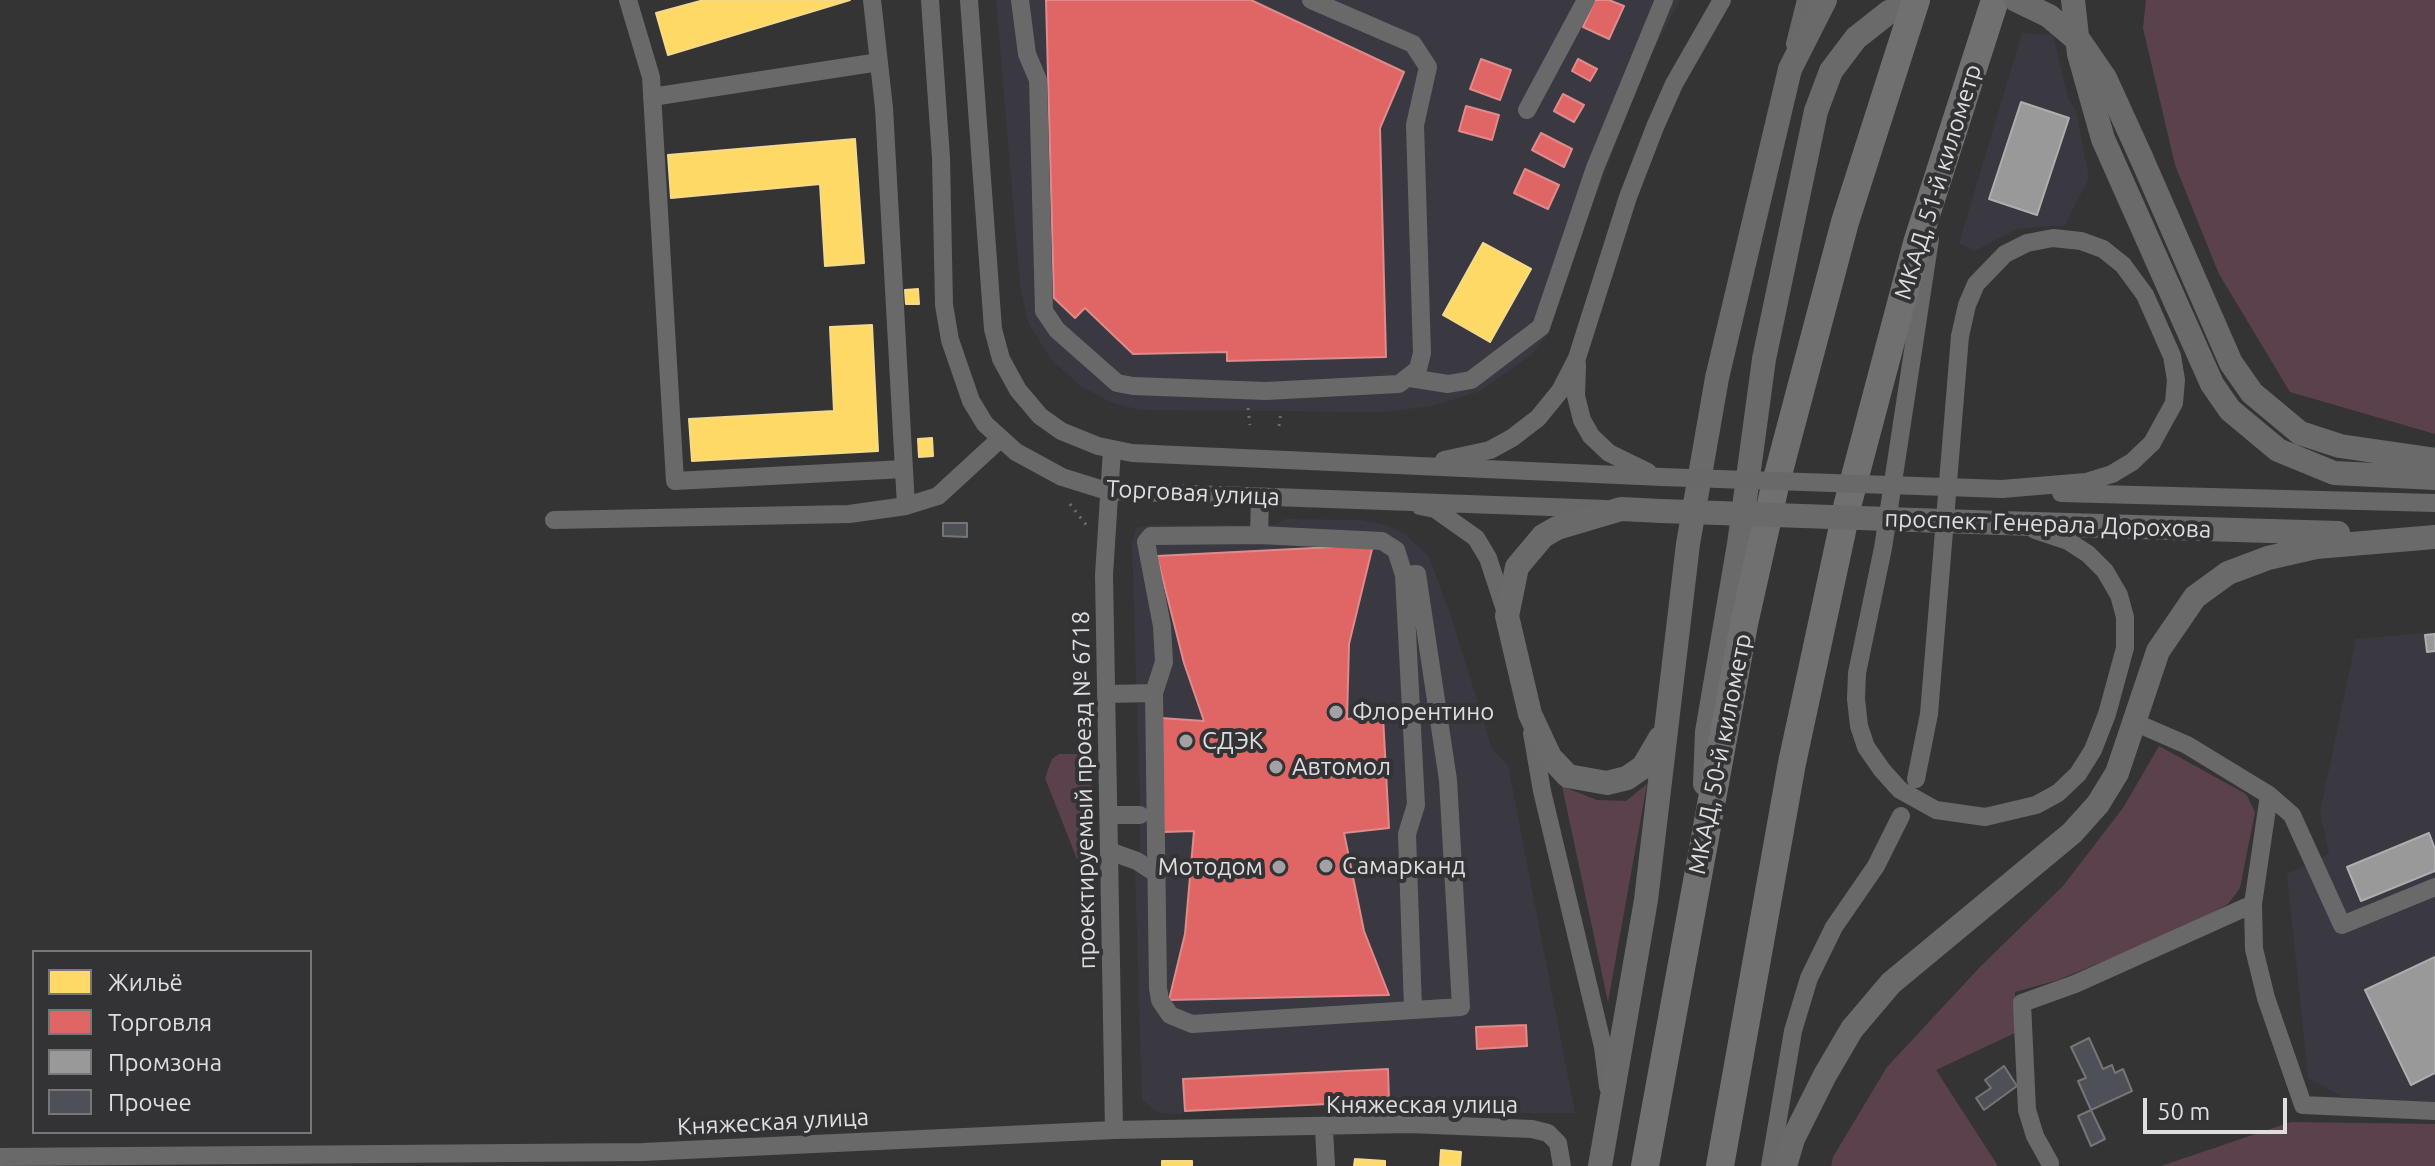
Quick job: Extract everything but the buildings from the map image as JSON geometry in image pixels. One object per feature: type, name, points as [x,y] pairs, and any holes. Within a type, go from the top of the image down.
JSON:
[{"type":"highway","name":"МКАД, 50-й километр","points":[[1645,1166],[1744,624],[1811,346],[1849,208],[1916,0]]},
{"type":"highway","name":"МКАД, 51-й километр","points":[[1720,1166],[1817,640],[1883,365],[1939,171],[1995,0]]},
{"type":"main road","points":[[1600,1166],[1646,900],[1688,544],[1717,378],[1790,69],[1825,0]]},
{"type":"main road","points":[[1704,834],[1707,732],[1739,544],[1764,359],[1816,111],[1831,71],[1849,46],[1871,24],[1916,0]]},
{"type":"main road","points":[[2016,0],[2049,16],[2081,43],[2105,78],[2231,363],[2252,393],[2276,417],[2300,433],[2340,446],[2435,460]]},
{"type":"main road","points":[[2073,0],[2079,54],[2103,139],[2212,384],[2230,410],[2278,450],[2334,473],[2435,478]]},
{"type":"main road","points":[[1621,509],[1557,528],[1543,536],[1517,567],[1507,616],[1530,714],[1550,757],[1568,776],[1607,783],[1627,778],[1643,767],[1657,749],[1668,713]]},
{"type":"main road","name":"Торговая улица","points":[[1621,509],[1661,511]]},
{"type":"main road","name":"проспект Генерала Дорохова","points":[[1661,511],[2435,537]]},
{"type":"main road","points":[[1785,1166],[1793,1139],[1852,1029],[1891,983],[2072,833],[2098,804],[2117,773],[2153,663],[2175,621],[2195,597],[2228,573],[2268,558],[2316,547],[2435,537]]},
{"type":"street","points":[[628,0],[651,77],[675,481],[904,469]]},
{"type":"street","points":[[872,0],[879,62],[906,506]]},
{"type":"street","name":"Торговая улица","points":[[930,0],[941,158],[944,305],[950,340],[971,401],[1000,439],[1062,477],[1107,491],[1621,509]]},
{"type":"street","name":"Торговая улица","points":[[969,0],[991,316],[1001,359],[1018,390],[1040,416],[1061,431],[1112,450],[1662,477]]},
{"type":"street","points":[[1020,0],[1027,54],[1038,80],[1044,311],[1057,330],[1117,383],[1133,386],[1266,391],[1389,386],[1410,378],[1418,369],[1422,353],[1415,125],[1428,67],[1413,44],[1311,0]]},
{"type":"street","points":[[1527,110],[1586,0]]},
{"type":"street","points":[[1410,378],[1448,384],[1471,380],[1541,327],[1604,143],[1664,0]]},
{"type":"street","points":[[1422,465],[1490,450],[1538,418],[1560,391],[1577,358],[1628,197],[1655,127],[1674,84],[1722,0]]},
{"type":"street","points":[[1790,69],[1806,0]]},
{"type":"street","points":[[652,97],[879,62]]},
{"type":"street","points":[[1939,171],[1906,410],[1883,548],[1857,673],[1856,699],[1866,747],[1882,770],[1900,790],[1919,803],[1957,815],[1985,817],[2036,805],[2058,793],[2078,774],[2093,750],[2107,714],[2125,648],[2125,617],[2119,595],[2105,571],[2088,554],[2068,541],[2001,523]]},
{"type":"street","points":[[1916,779],[1929,714],[1960,336],[1967,305],[1982,276],[2005,254],[2027,243],[2053,238],[2081,241],[2103,249],[2123,265],[2145,295],[2172,356],[2176,380],[2174,403],[2152,443],[2132,462],[2112,474],[2086,482],[2002,489]]},
{"type":"street","points":[[1577,358],[1576,396],[1582,420],[1591,436],[1632,467],[1662,477]]},
{"type":"street","points":[[554,520],[849,514],[906,506],[938,496],[1000,439]]},
{"type":"street","name":"проектируемый проезд № 6718","points":[[1112,450],[1104,575],[1114,1130]]},
{"type":"street","name":"проспект Генерала Дорохова","points":[[1662,477],[2093,495],[2435,503]]},
{"type":"street","points":[[1259,535],[1260,498]]},
{"type":"street","points":[[1386,499],[1435,509],[1476,538],[1488,558],[1507,616]]},
{"type":"street","points":[[1404,575],[1417,574],[1448,780],[1461,1007],[1192,1024],[1179,1020],[1165,1009],[1158,988],[1154,693],[1164,662],[1162,626],[1147,563],[1148,537],[1259,535],[1382,541],[1396,550],[1404,575],[1416,805],[1407,834],[1413,1008]]},
{"type":"street","points":[[1107,694],[1154,693]]},
{"type":"street","points":[[1530,714],[1542,791],[1603,1047],[1609,1102]]},
{"type":"street","points":[[2134,722],[2187,745],[2269,795],[2292,815],[2342,925],[2435,887]]},
{"type":"street","points":[[2269,795],[2253,904],[2254,949],[2266,998],[2303,1105],[2435,1111]]},
{"type":"street","points":[[1109,815],[1140,815]]},
{"type":"street","points":[[1770,1166],[1784,1072],[1809,978],[1834,927],[1876,866],[1901,816]]},
{"type":"street","points":[[1109,851],[1137,861],[1157,874]]},
{"type":"street","points":[[2050,1163],[2035,1136],[2027,1110],[2022,1003],[2075,984],[2253,904]]},
{"type":"street","name":"Княжеская улица","points":[[0,1157],[643,1159],[1114,1130],[1324,1129],[1412,1118],[1548,1133],[1558,1143],[1562,1166]]},
{"type":"street","points":[[1324,1129],[1326,1166]]},
{"type":"path","points":[[1279,426],[1283,407]]},
{"type":"path","points":[[1070,504],[1087,526],[1088,540]]},
{"type":"shaded area","points":[[996,0],[1680,0],[1646,65],[1587,219],[1549,333],[1531,355],[1480,391],[1432,406],[1383,412],[1140,410],[1110,402],[1079,385],[1050,358],[1028,322],[1020,285]]},
{"type":"shaded area","points":[[2146,0],[2435,0],[2435,434],[2290,392],[2219,274],[2175,165],[2143,28]]},
{"type":"shaded area","points":[[2022,33],[2053,35],[2068,98],[2076,111],[2089,178],[2065,225],[2016,229],[1975,251],[1959,243]]},
{"type":"shaded area","points":[[1285,519],[1361,520],[1386,525],[1405,534],[1429,557],[1451,616],[1492,749],[1508,765],[1575,1113],[1427,1113],[1389,1101],[1185,1111],[1181,1114],[1158,1113],[1142,1100],[1135,869],[1140,850],[1140,808],[1132,542],[1136,528],[1150,525],[1275,525]]},
{"type":"shaded area","points":[[2435,632],[2435,1102],[2343,1097],[2308,1078],[2287,874],[2329,854],[2320,812],[2356,639]]},
{"type":"shaded area","points":[[2159,746],[2246,794],[2255,812],[2240,888],[2228,904],[2192,924],[2058,980],[2015,992],[2015,1033],[1936,1070],[1998,1166],[1831,1166],[1833,1157],[1887,1067],[1980,967],[2063,886],[2123,808]]},
{"type":"shaded area","points":[[1059,754],[1079,754],[1091,763],[1094,902],[1045,778],[1052,759]]},
{"type":"shaded area","points":[[1647,784],[1608,1002],[1562,786],[1597,800],[1626,801]]},
{"type":"shaded area","points":[[2291,1122],[2435,1124],[2435,1166],[2161,1166]]},
{"type":"place","name":"Флорентино","points":[[1336,712]]},
{"type":"place","name":"СДЭК","points":[[1186,741]]},
{"type":"place","name":"Автомол","points":[[1276,767]]},
{"type":"place","name":"Самарканд","points":[[1326,866]]},
{"type":"place","name":"Мотодом","points":[[1279,867]]}]
